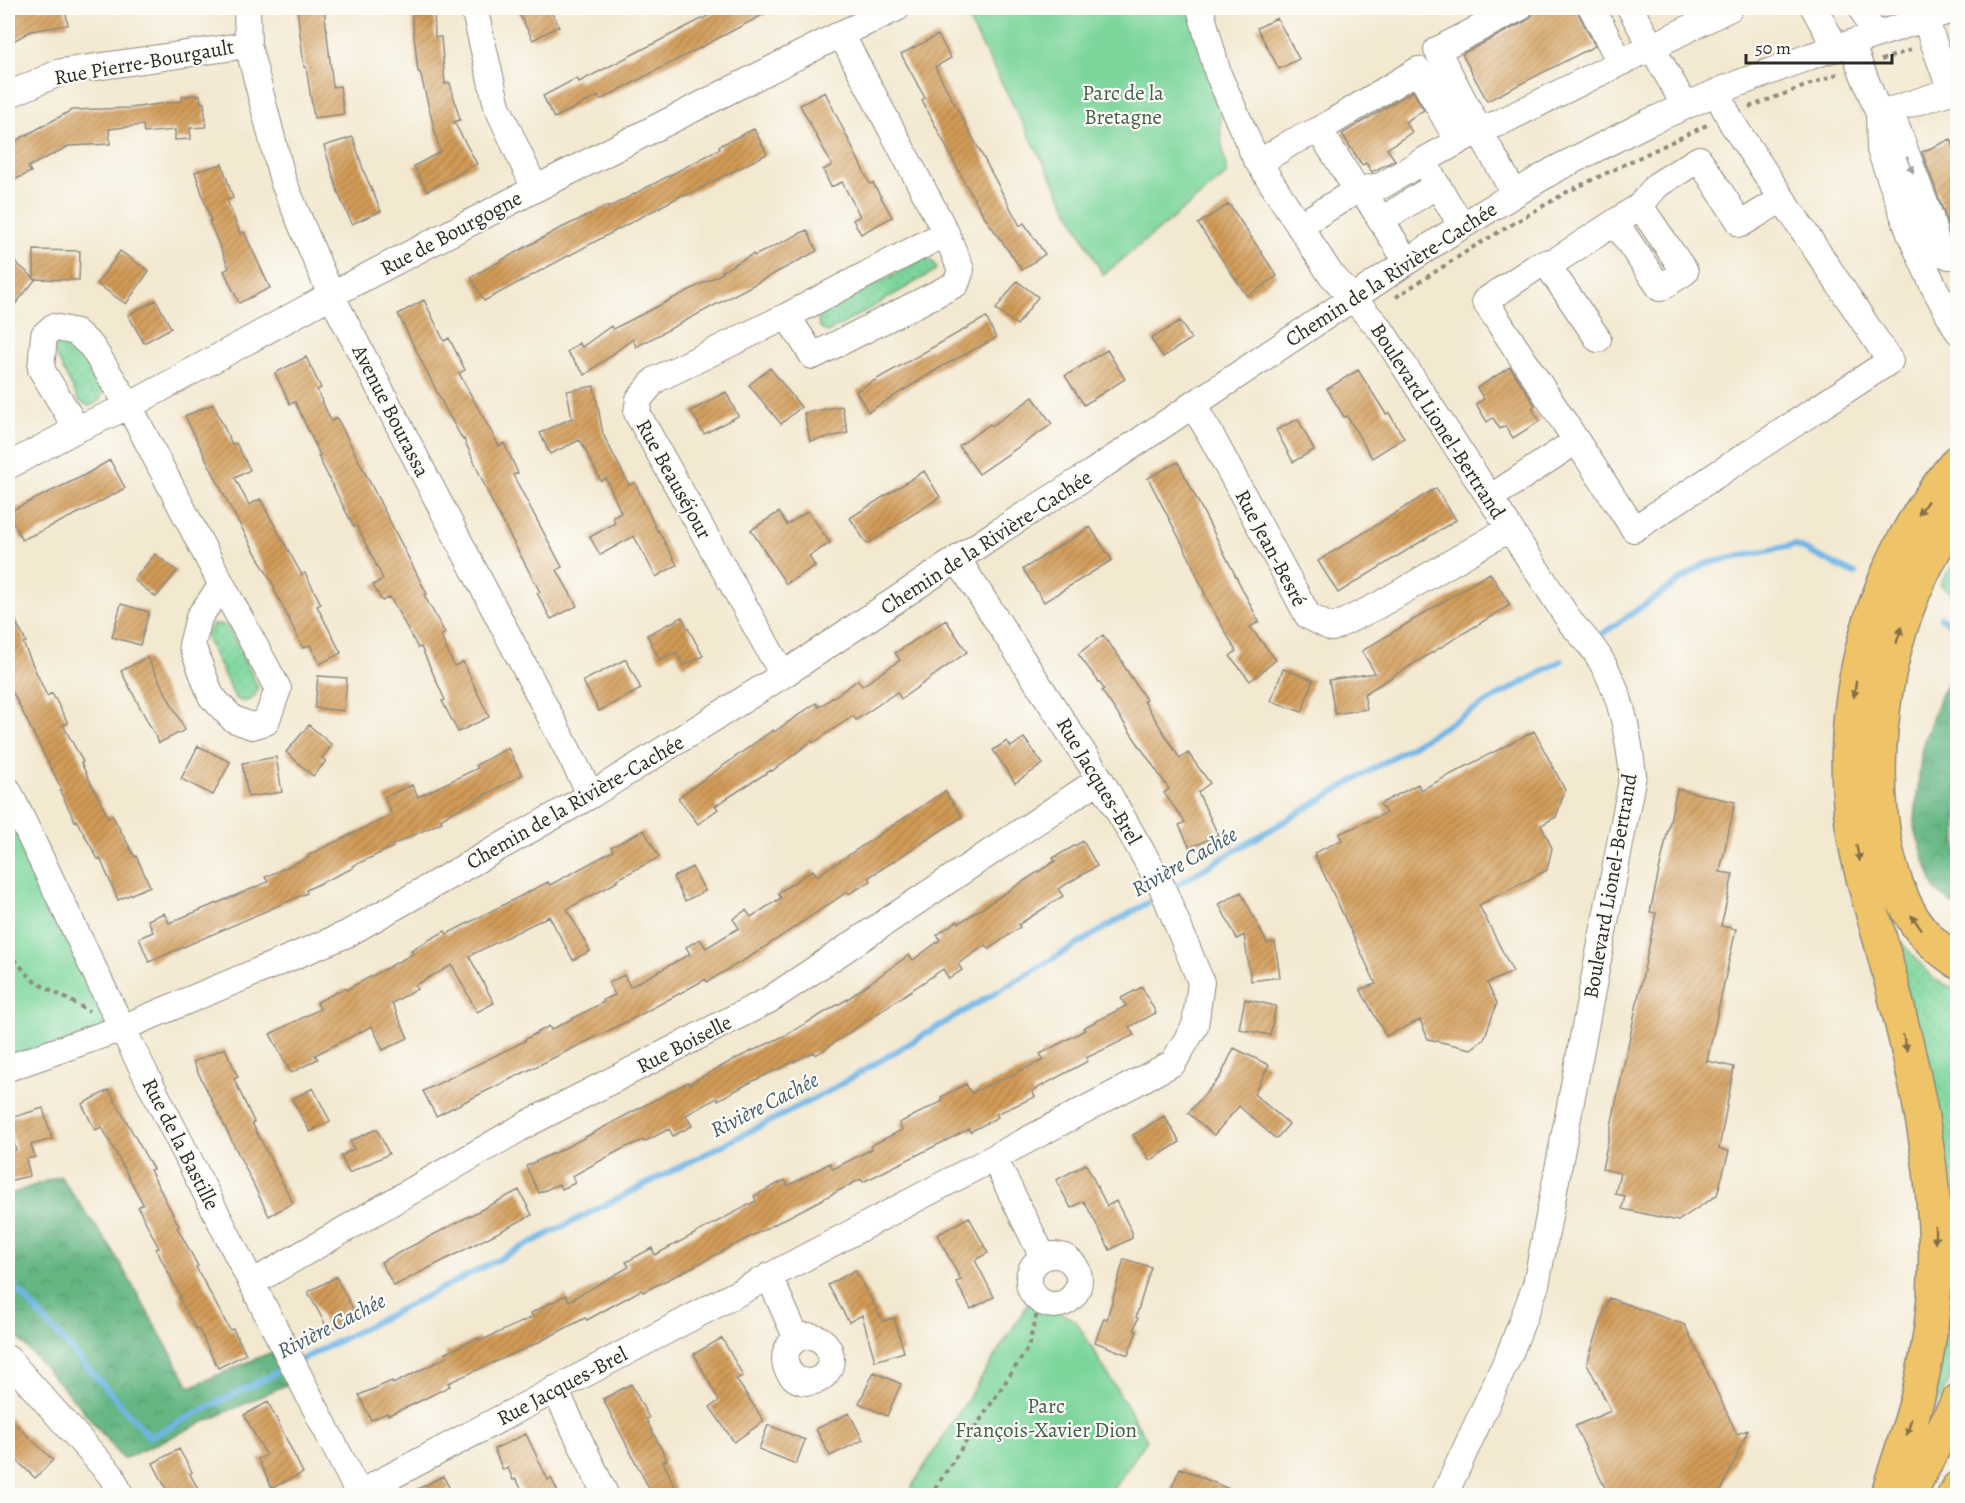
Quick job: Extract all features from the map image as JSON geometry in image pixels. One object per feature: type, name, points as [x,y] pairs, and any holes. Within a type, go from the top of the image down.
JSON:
[{"type":"highway","points":[[1887,1496],[1911,1422],[1923,1369],[1934,1290],[1935,1228],[1920,1110],[1852,825],[1850,730],[1860,654],[1882,586],[1912,524],[1958,461]]},
{"type":"highway","points":[[1958,512],[1932,553],[1904,618],[1885,698],[1879,766],[1880,797],[1886,843],[1902,898],[1925,934],[1942,951],[1958,962]]},
{"type":"highway","points":[[1908,1496],[1958,1401]]},
{"type":"highway","points":[[1954,1496],[1958,1488]]},
{"type":"street","name":"Avenue Bourassa","points":[[247,8],[248,45],[283,181],[331,296],[591,795]]},
{"type":"street","points":[[474,8],[496,106],[535,189]]},
{"type":"street","name":"Rue de Bourgogne","points":[[8,466],[77,429],[129,405],[535,189],[897,8]]},
{"type":"street","name":"Boulevard Lionel-Bertrand","points":[[1200,8],[1218,74],[1238,122],[1259,163],[1329,273],[1381,330],[1571,623],[1600,659],[1622,704],[1632,775],[1536,1286],[1510,1353],[1443,1496]]},
{"type":"street","points":[[1468,136],[1437,50],[1519,8]]},
{"type":"street","points":[[1592,8],[1620,63]]},
{"type":"street","points":[[1630,8],[1685,106]]},
{"type":"street","points":[[1299,226],[1357,190],[1381,186],[1468,136],[1499,123],[1730,8]]},
{"type":"street","points":[[1814,8],[1853,42],[1930,217],[1937,246],[1944,254],[1958,256]]},
{"type":"street","points":[[1853,42],[1862,8]]},
{"type":"street","name":"Chemin de la Rivière-Cachée","points":[[8,1068],[122,1029],[347,934],[591,795],[783,675],[1093,472],[1407,261],[1514,193],[1583,155],[1717,93],[1853,42],[1955,8]]},
{"type":"street","points":[[1885,112],[1954,90],[1925,18]]},
{"type":"street","points":[[787,316],[813,356],[956,284],[961,270],[946,233],[841,34]]},
{"type":"street","name":"Rue Pierre-Bourgault","points":[[8,95],[61,72],[248,45]]},
{"type":"street","points":[[1259,163],[1292,142],[1319,130],[1418,70],[1514,193]]},
{"type":"street","points":[[1717,93],[1732,123],[1890,361],[1634,529],[1485,301],[1539,265],[1557,260],[1640,206],[1657,185],[1699,159],[1741,224],[1782,199]]},
{"type":"street","points":[[1885,112],[1880,150],[1911,236],[1934,287],[1958,331]]},
{"type":"street","points":[[1319,130],[1357,190],[1366,196],[1407,261]]},
{"type":"street","points":[[1423,161],[1462,226]]},
{"type":"street","points":[[1382,220],[1437,185]]},
{"type":"street","points":[[1615,222],[1660,288],[1685,272],[1640,206]]},
{"type":"street","name":"Rue Beauséjour","points":[[783,675],[637,413],[639,399],[656,380],[787,316],[946,233]]},
{"type":"street","points":[[1546,263],[1598,339]]},
{"type":"street","points":[[77,429],[41,369],[44,335],[53,327],[76,332],[92,347],[129,405],[278,689],[266,722],[252,726],[233,719],[211,696],[192,645],[199,617],[222,585]]},
{"type":"street","name":"Rue Jean-Besré","points":[[1192,404],[1308,616],[1332,628],[1377,606],[1509,529]]},
{"type":"street","points":[[1490,498],[1576,441]]},
{"type":"street","name":"Rue Jacques-Brel","points":[[358,1495],[1173,1063],[1195,1026],[1201,982],[1165,896],[1100,779],[957,559]]},
{"type":"street","name":"Rue Boiselle","points":[[252,1283],[529,1123],[769,1000],[1100,779]]},
{"type":"street","name":"Rue de la Bastille","points":[[8,790],[122,1029],[358,1495]]},
{"type":"street","points":[[994,1158],[1043,1257]]},
{"type":"street","points":[[1051,1254],[1068,1259],[1074,1265],[1079,1282],[1072,1298],[1056,1305],[1048,1305],[1040,1301],[1030,1289],[1029,1274],[1032,1267],[1043,1257],[1051,1254]]},
{"type":"street","points":[[769,1276],[797,1338]]},
{"type":"street","points":[[8,1359],[111,1475],[121,1496]]},
{"type":"street","points":[[555,1389],[606,1496]]},
{"type":"path","points":[[1880,60],[1914,49]]},
{"type":"path","points":[[1745,109],[1838,74]]},
{"type":"path","name":"Chemin de la Rivière-Cachée","points":[[1398,297],[1475,246],[1567,192],[1710,124]]},
{"type":"path","points":[[8,953],[34,981],[93,1013]]},
{"type":"path","points":[[930,1496],[1028,1348],[1040,1301]]},
{"type":"green space","name":"Parc de la Bretagne","points":[[962,8],[1200,8],[1218,74],[1221,138],[1227,174],[1103,275]]},
{"type":"green space","points":[[925,258],[936,266],[933,272],[829,332],[821,328],[818,319],[821,312]]},
{"type":"green space","points":[[57,337],[79,340],[103,392],[100,400],[95,404],[89,406],[79,401],[53,350]]},
{"type":"green space","points":[[1957,558],[1958,598],[1940,584]]},
{"type":"green space","points":[[221,624],[229,628],[258,687],[250,700],[243,701],[235,698],[205,635],[212,625]]},
{"type":"green space","points":[[1957,664],[1957,908],[1935,889],[1914,828],[1922,747],[1940,696]]},
{"type":"green space","points":[[8,801],[117,1025],[8,1060]]},
{"type":"green space","points":[[1889,929],[1935,980],[1957,990],[1957,1367],[1928,1422],[1948,1311],[1952,1240],[1950,1172],[1939,1110]]},
{"type":"green space","points":[[60,1176],[113,1251],[190,1387],[272,1352],[290,1383],[123,1459],[78,1404],[8,1327],[8,1195]]},
{"type":"green space","name":"Parc François-Xavier Dion","points":[[1032,1298],[1076,1321],[1147,1440],[1109,1495],[902,1495],[909,1491]]},
{"type":"building","points":[[8,8],[65,8],[68,25],[31,31],[8,44]]},
{"type":"building","points":[[297,8],[324,8],[333,87],[340,86],[344,114],[314,118],[306,67],[304,67]]},
{"type":"building","points":[[411,8],[434,8],[435,37],[441,37],[445,84],[450,83],[460,120],[454,122],[477,164],[427,191],[414,166],[440,152],[420,72],[418,72]]},
{"type":"building","points":[[516,8],[549,8],[559,26],[533,40]]},
{"type":"building","points":[[723,8],[776,8],[600,100],[598,96],[554,118],[543,96],[577,78],[579,82]]},
{"type":"building","points":[[1534,8],[1577,8],[1595,46],[1487,101],[1462,54],[1526,21],[1532,16]]},
{"type":"building","points":[[1277,18],[1299,59],[1279,69],[1257,28]]},
{"type":"building","points":[[938,35],[951,58],[935,67],[1020,226],[1024,223],[1045,254],[1022,270],[986,219],[966,185],[922,100],[925,98],[901,54]]},
{"type":"building","points":[[1413,91],[1424,110],[1405,122],[1412,132],[1387,149],[1395,160],[1372,172],[1366,163],[1362,165],[1342,134]]},
{"type":"building","points":[[825,92],[870,184],[873,183],[892,217],[861,234],[853,220],[860,216],[842,182],[831,187],[823,170],[832,165],[800,105]]},
{"type":"building","points":[[200,95],[201,103],[204,103],[206,127],[190,128],[191,139],[175,140],[175,130],[144,133],[143,125],[109,129],[110,144],[69,146],[28,167],[31,172],[8,183],[8,145],[72,110],[130,108],[182,101],[182,96]]},
{"type":"building","points":[[754,129],[767,154],[685,196],[684,194],[484,301],[471,277],[555,231],[607,206],[608,208]]},
{"type":"building","points":[[353,137],[364,172],[381,211],[352,224],[338,192],[324,146]]},
{"type":"building","points":[[1951,139],[1958,157],[1958,241],[1951,239],[1944,212],[1922,152]]},
{"type":"building","points":[[222,164],[233,198],[227,200],[240,234],[244,232],[270,288],[239,303],[224,271],[229,268],[209,221],[211,221],[195,172]]},
{"type":"building","points":[[1229,204],[1277,276],[1247,296],[1198,224]]},
{"type":"building","points":[[807,230],[817,251],[636,347],[633,339],[585,375],[567,352],[579,343],[582,347],[611,326],[613,329],[723,273],[722,271],[753,254],[754,256]]},
{"type":"building","points":[[34,250],[80,251],[79,280],[34,279],[8,313],[8,256],[34,278]]},
{"type":"building","points":[[120,251],[149,271],[126,304],[97,284]]},
{"type":"building","points":[[1017,281],[1038,297],[1017,325],[996,309]]},
{"type":"building","points":[[156,300],[171,328],[144,343],[128,315]]},
{"type":"building","points":[[424,300],[444,341],[449,338],[465,370],[459,373],[499,446],[504,443],[518,473],[513,475],[562,567],[557,570],[577,606],[551,619],[537,593],[540,592],[492,502],[464,439],[446,410],[398,314]]},
{"type":"building","points":[[986,317],[996,338],[943,366],[868,412],[856,391]]},
{"type":"building","points":[[1180,321],[1191,339],[1163,357],[1151,339]]},
{"type":"building","points":[[1107,350],[1125,379],[1084,405],[1065,376]]},
{"type":"building","points":[[306,357],[321,388],[317,390],[331,421],[337,418],[427,594],[424,595],[445,633],[441,636],[454,666],[463,662],[489,717],[458,732],[442,701],[445,700],[421,647],[418,648],[390,597],[382,601],[373,585],[383,579],[318,456],[320,455],[295,402],[290,404],[275,373]]},
{"type":"building","points":[[1510,367],[1535,405],[1532,408],[1540,421],[1513,438],[1505,426],[1500,429],[1493,418],[1487,422],[1476,404],[1484,399],[1477,388]]},
{"type":"building","points":[[770,368],[801,407],[781,424],[749,385]]},
{"type":"building","points":[[1358,370],[1404,438],[1372,458],[1347,416],[1344,417],[1327,389]]},
{"type":"building","points":[[594,386],[603,434],[629,485],[635,483],[657,531],[677,565],[656,577],[634,536],[600,555],[590,537],[615,523],[613,517],[621,513],[606,478],[601,481],[580,440],[550,454],[540,433],[572,418],[567,391]]},
{"type":"building","points":[[726,392],[738,416],[704,434],[691,411]]},
{"type":"building","points":[[1033,397],[1052,424],[979,474],[959,446]]},
{"type":"building","points":[[213,404],[232,444],[236,443],[250,470],[235,478],[249,505],[260,499],[302,575],[305,573],[321,604],[317,606],[341,653],[320,664],[310,645],[303,648],[275,588],[229,505],[185,416]]},
{"type":"building","points":[[842,406],[848,433],[810,441],[804,413]]},
{"type":"building","points":[[1298,419],[1314,450],[1293,462],[1276,430]]},
{"type":"building","points":[[110,460],[125,488],[22,540],[8,512],[83,476]]},
{"type":"building","points":[[1178,462],[1259,622],[1250,627],[1276,660],[1250,681],[1230,656],[1236,651],[1208,601],[1189,557],[1148,478]]},
{"type":"building","points":[[924,471],[940,497],[867,544],[850,518]]},
{"type":"building","points":[[1436,488],[1456,520],[1338,593],[1318,561]]},
{"type":"building","points":[[808,511],[830,543],[809,556],[815,566],[786,584],[751,530],[779,512],[787,525]]},
{"type":"building","points":[[1090,527],[1112,560],[1044,602],[1023,569]]},
{"type":"building","points":[[155,554],[177,571],[156,597],[134,580]]},
{"type":"building","points":[[1490,573],[1510,605],[1364,694],[1367,709],[1335,714],[1329,680],[1375,673],[1362,651]]},
{"type":"building","points":[[121,604],[149,612],[140,645],[112,637]]},
{"type":"building","points":[[8,606],[26,642],[23,643],[47,696],[52,693],[68,723],[63,725],[108,817],[112,815],[136,856],[150,886],[118,900],[100,858],[98,859],[75,821],[60,791],[62,790],[8,683]]},
{"type":"building","points":[[682,617],[703,656],[683,666],[676,652],[660,660],[647,635]]},
{"type":"building","points":[[946,620],[967,652],[901,699],[897,692],[856,720],[853,716],[813,743],[812,741],[772,771],[715,806],[718,809],[698,824],[678,798],[773,730],[774,732],[816,703],[819,707],[858,680],[862,686],[900,660],[895,653]]},
{"type":"building","points":[[1103,635],[1123,662],[1180,759],[1188,753],[1210,783],[1198,792],[1218,835],[1190,848],[1179,825],[1185,822],[1164,793],[1169,789],[1102,691],[1104,689],[1078,654]]},
{"type":"building","points":[[147,657],[185,730],[159,743],[121,671]]},
{"type":"building","points":[[626,659],[641,689],[599,711],[583,681]]},
{"type":"building","points":[[1283,669],[1313,680],[1302,712],[1271,701]]},
{"type":"building","points":[[318,676],[347,678],[344,711],[315,708]]},
{"type":"building","points":[[309,725],[332,745],[322,758],[326,761],[313,776],[286,752]]},
{"type":"building","points":[[1534,731],[1565,790],[1556,817],[1541,825],[1552,848],[1547,870],[1479,905],[1513,972],[1487,983],[1497,1003],[1484,1039],[1471,1049],[1428,1039],[1420,1020],[1386,1036],[1360,989],[1376,984],[1314,853],[1342,840],[1339,834],[1386,813],[1380,804],[1418,784],[1421,790]]},
{"type":"building","points":[[1024,738],[1043,764],[1015,783],[993,750],[1007,741],[1011,747]]},
{"type":"building","points":[[198,746],[230,762],[213,795],[181,779]]},
{"type":"building","points":[[508,748],[522,775],[440,819],[442,822],[306,890],[307,893],[149,962],[139,938],[153,932],[148,920],[164,913],[169,923],[268,882],[265,877],[392,815],[384,797],[412,785],[418,797],[478,768],[476,765]]},
{"type":"building","points":[[276,757],[282,792],[248,797],[242,763]]},
{"type":"building","points":[[1677,789],[1735,802],[1720,872],[1733,874],[1721,926],[1736,929],[1707,1061],[1734,1067],[1719,1149],[1729,1151],[1717,1195],[1678,1221],[1622,1209],[1625,1196],[1615,1194],[1620,1173],[1602,1169],[1656,913],[1650,912]]},
{"type":"building","points":[[945,791],[962,817],[869,877],[871,881],[849,894],[847,892],[756,953],[707,982],[706,979],[638,1016],[436,1116],[423,1091],[525,1041],[549,1026],[551,1030],[604,1002],[603,1000],[615,995],[609,983],[624,975],[630,987],[690,954],[686,947],[700,939],[706,948],[739,928],[733,919],[746,910],[751,917],[781,898],[778,893],[813,870],[817,876]]},
{"type":"building","points":[[644,830],[659,857],[567,909],[590,951],[573,960],[549,916],[469,956],[494,1003],[477,1012],[452,965],[415,985],[417,989],[392,1003],[408,1038],[383,1050],[372,1026],[315,1055],[318,1059],[291,1073],[270,1034],[320,1009],[317,1002],[345,988],[346,990],[413,954],[411,950],[445,931],[447,934],[548,882],[550,885],[613,851],[611,847]]},
{"type":"building","points":[[1083,841],[1097,866],[1058,889],[1063,896],[1018,925],[1020,927],[989,949],[986,945],[958,964],[962,970],[949,979],[943,969],[816,1055],[814,1052],[686,1115],[692,1126],[673,1136],[669,1129],[644,1142],[643,1140],[624,1148],[572,1176],[575,1183],[562,1189],[559,1184],[539,1193],[526,1166],[565,1148],[688,1082],[689,1084],[786,1035],[846,1000],[909,955],[913,960],[940,940],[937,935],[957,921],[959,923],[1055,861],[1053,858]]},
{"type":"building","points":[[692,867],[705,891],[685,901],[673,877]]},
{"type":"building","points":[[1241,892],[1267,943],[1275,942],[1280,977],[1251,981],[1244,935],[1237,939],[1219,904]]},
{"type":"building","points":[[1142,987],[1156,1013],[1129,1027],[1134,1035],[1086,1058],[1088,1061],[1032,1091],[1035,1097],[996,1114],[998,1117],[970,1132],[969,1129],[863,1182],[861,1179],[675,1276],[643,1292],[641,1290],[587,1320],[585,1318],[537,1343],[448,1383],[450,1386],[412,1405],[371,1420],[359,1395],[392,1381],[393,1384],[447,1357],[445,1353],[478,1338],[480,1341],[533,1317],[531,1313],[566,1295],[569,1301],[629,1267],[626,1262],[652,1248],[655,1255],[756,1201],[754,1196],[785,1180],[788,1186],[830,1163],[833,1169],[872,1149],[870,1146],[902,1130],[899,1123],[943,1101],[941,1097],[966,1084],[971,1093],[1044,1060],[1040,1054],[1126,1006],[1121,998]]},
{"type":"building","points":[[1245,999],[1276,1006],[1270,1035],[1239,1029]]},
{"type":"building","points":[[225,1048],[238,1077],[234,1079],[254,1122],[252,1123],[293,1203],[269,1216],[193,1062]]},
{"type":"building","points":[[1234,1048],[1269,1065],[1254,1094],[1289,1124],[1276,1139],[1239,1106],[1214,1135],[1188,1113],[1220,1077]]},
{"type":"building","points":[[313,1088],[330,1121],[310,1132],[292,1099]]},
{"type":"building","points":[[109,1090],[153,1169],[150,1170],[198,1266],[196,1267],[230,1330],[233,1329],[246,1354],[218,1368],[198,1328],[196,1329],[179,1298],[181,1297],[156,1249],[159,1248],[138,1207],[143,1204],[102,1127],[95,1130],[82,1104]]},
{"type":"building","points":[[43,1108],[52,1139],[31,1145],[35,1157],[26,1159],[30,1176],[8,1181],[8,1152],[16,1150],[8,1119]]},
{"type":"building","points":[[1164,1116],[1180,1142],[1150,1161],[1133,1135]]},
{"type":"building","points":[[377,1129],[389,1154],[349,1173],[341,1156],[354,1149],[350,1141]]},
{"type":"building","points":[[1086,1164],[1107,1206],[1116,1201],[1132,1232],[1132,1238],[1110,1250],[1084,1201],[1071,1208],[1056,1180]]},
{"type":"building","points":[[519,1190],[532,1215],[394,1286],[381,1262]]},
{"type":"building","points":[[969,1217],[988,1253],[975,1260],[994,1297],[971,1309],[956,1282],[961,1280],[937,1235]]},
{"type":"building","points":[[1124,1259],[1151,1267],[1136,1317],[1138,1318],[1134,1330],[1137,1331],[1128,1355],[1095,1342],[1104,1318],[1107,1319]]},
{"type":"building","points":[[855,1270],[883,1321],[894,1318],[904,1352],[875,1361],[862,1315],[849,1322],[828,1285]]},
{"type":"building","points":[[336,1277],[357,1316],[329,1331],[308,1292]]},
{"type":"building","points":[[1609,1298],[1685,1325],[1737,1434],[1748,1430],[1719,1496],[1609,1496],[1575,1426],[1611,1411],[1587,1363]]},
{"type":"building","points":[[722,1338],[743,1376],[736,1379],[764,1421],[734,1442],[710,1407],[719,1401],[694,1354]]},
{"type":"building","points":[[874,1372],[901,1384],[887,1416],[859,1403]]},
{"type":"building","points":[[631,1384],[667,1460],[663,1461],[679,1496],[653,1496],[603,1399]]},
{"type":"building","points":[[268,1402],[303,1473],[272,1488],[258,1459],[266,1455],[244,1415]]},
{"type":"building","points":[[849,1413],[863,1440],[830,1456],[816,1429]]},
{"type":"building","points":[[8,1417],[53,1460],[35,1478],[8,1452]]},
{"type":"building","points":[[768,1425],[805,1440],[796,1464],[759,1449]]},
{"type":"building","points":[[526,1434],[548,1480],[551,1478],[560,1496],[517,1496],[523,1492],[516,1479],[513,1480],[508,1468],[503,1470],[494,1449]]},
{"type":"building","points":[[179,1449],[202,1496],[170,1496],[153,1463]]},
{"type":"building","points":[[1180,1468],[1245,1496],[1168,1496]]},
{"type":"building","points":[[443,1476],[450,1489],[438,1496],[404,1496]]},
{"type":"waterway","name":"Rivière Cachée","points":[[1602,634],[1704,564],[1795,545],[1855,574]]},
{"type":"waterway","name":"Rivière Cachée","points":[[1941,617],[1958,630]]},
{"type":"waterway","name":"Rivière Cachée","points":[[1170,889],[1459,718],[1561,661]]},
{"type":"waterway","name":"Rivière Cachée","points":[[297,1362],[829,1091],[1159,896]]},
{"type":"waterway","name":"Rivière Cachée","points":[[8,1279],[150,1437],[288,1367]]}]
